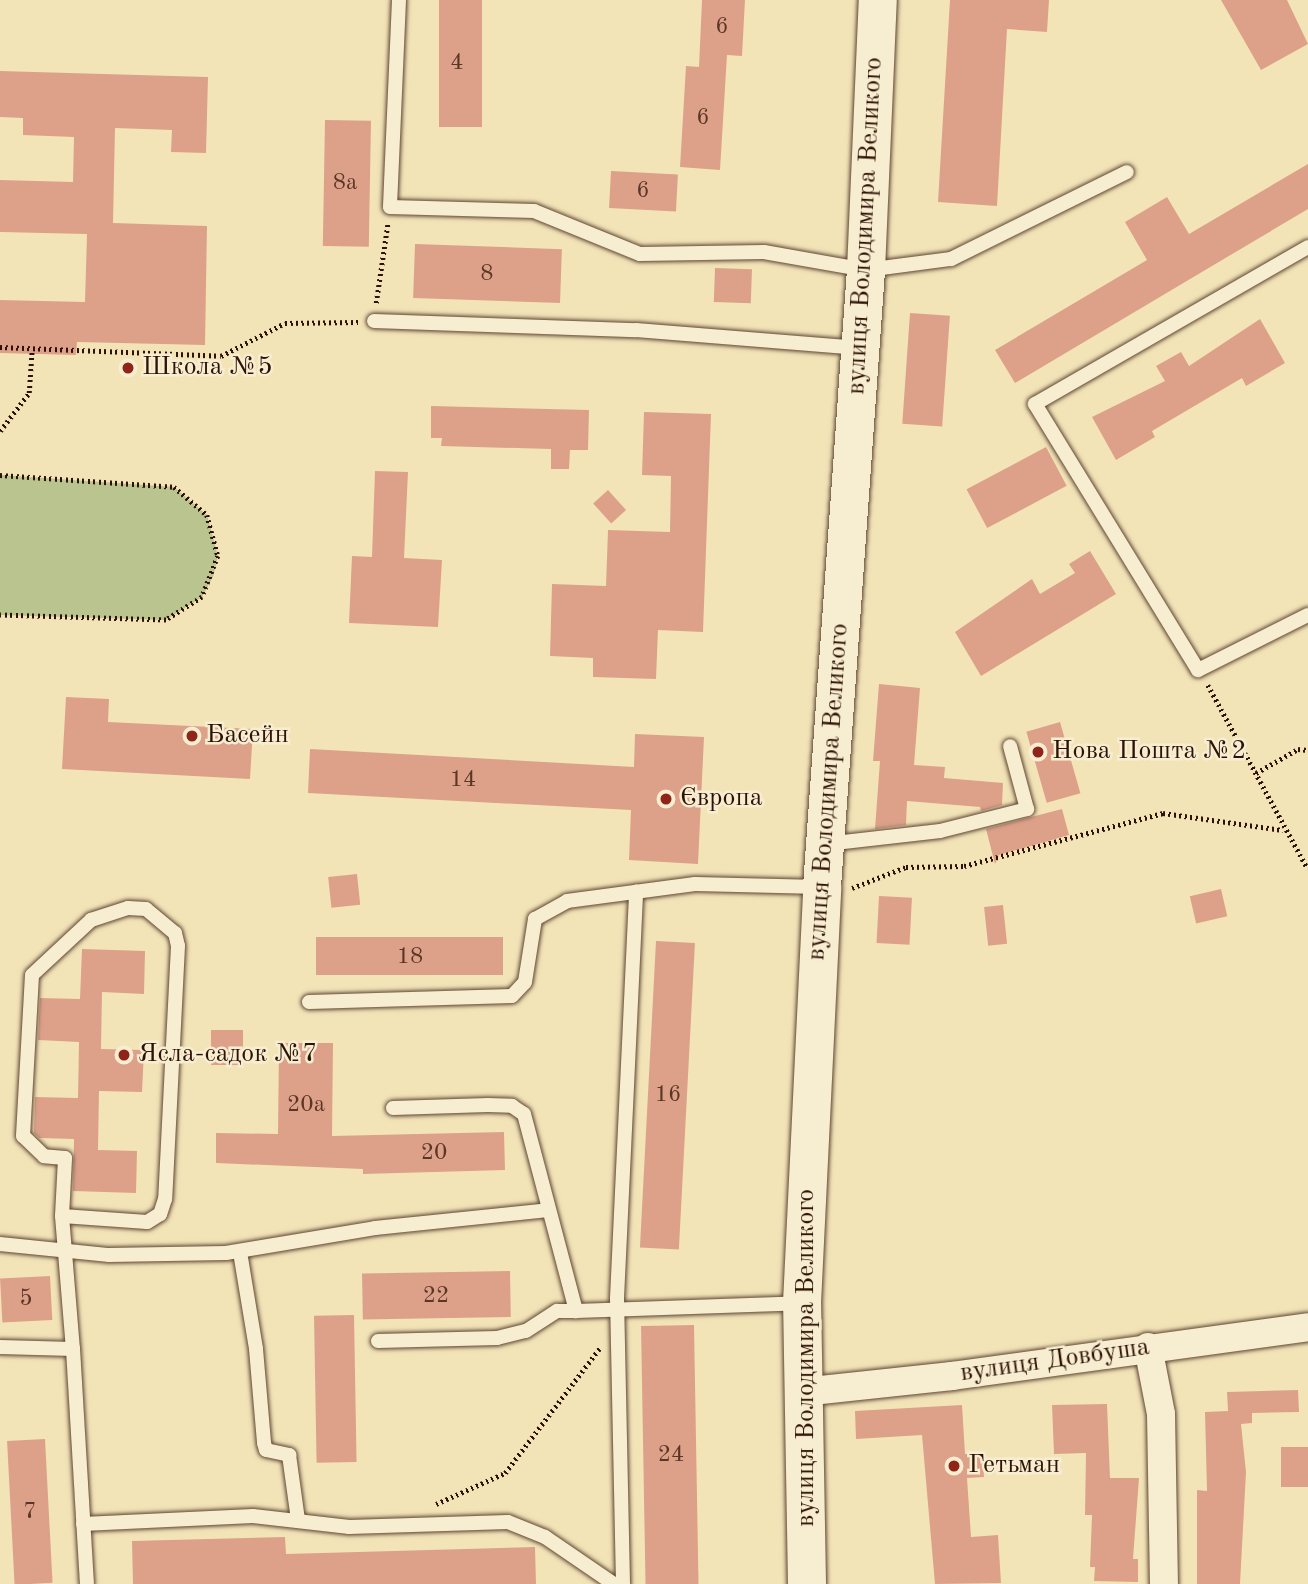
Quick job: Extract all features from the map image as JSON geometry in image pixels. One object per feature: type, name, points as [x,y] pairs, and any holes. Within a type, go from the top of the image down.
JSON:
[{"type":"main road","name":"вулиця Володимира Великого","points":[[807,1584],[802,1303],[835,888],[825,844],[866,270],[878,0]]},
{"type":"street","name":"вулиця Довбуша","points":[[802,1392],[952,1376],[1308,1327]]},
{"type":"street","points":[[1148,1347],[1161,1414],[1164,1584]]},
{"type":"lane","points":[[399,0],[390,207],[534,211],[640,254],[764,252],[866,270],[951,259],[1127,172]]},
{"type":"lane","points":[[1308,247],[1035,404],[1198,670],[1308,615]]},
{"type":"lane","points":[[373,321],[636,330],[860,348]]},
{"type":"lane","points":[[825,844],[940,831],[1027,809],[1010,746]]},
{"type":"lane","points":[[309,1002],[512,996],[523,988],[531,930],[538,915],[567,901],[717,883],[835,888]]},
{"type":"lane","points":[[623,1584],[617,1319],[636,891]]},
{"type":"lane","points":[[62,1216],[147,1222],[163,1207],[177,946],[175,933],[146,909],[128,908],[91,920],[32,975],[23,1136],[39,1154],[65,1158],[62,1216],[74,1349],[87,1584]]},
{"type":"lane","points":[[393,1108],[517,1108],[526,1119],[576,1311]]},
{"type":"lane","points":[[0,1244],[65,1252],[240,1252],[375,1228],[548,1210]]},
{"type":"lane","points":[[240,1252],[256,1349],[264,1443],[266,1450],[289,1455],[298,1520]]},
{"type":"lane","points":[[378,1340],[497,1338],[526,1331],[557,1311],[576,1311],[617,1319],[802,1303]]},
{"type":"lane","points":[[0,1347],[74,1349]]},
{"type":"lane","points":[[83,1524],[231,1516],[298,1520],[349,1527],[516,1524],[614,1584]]},
{"type":"path","points":[[0,347],[221,356],[285,323],[373,321],[390,207]]},
{"type":"path","points":[[0,431],[29,393],[32,349]]},
{"type":"path","points":[[0,475],[174,487],[207,514],[218,556],[202,597],[166,620],[0,615]]},
{"type":"path","points":[[1198,670],[1256,773],[1283,830],[1308,869]]},
{"type":"path","points":[[1256,773],[1298,749],[1308,750]]},
{"type":"path","points":[[835,888],[906,867],[964,866],[1155,814],[1181,814],[1283,830]]},
{"type":"path","points":[[415,1524],[419,1512],[505,1473],[617,1319]]},
{"type":"green space","points":[[0,475],[174,487],[207,515],[218,556],[213,577],[202,597],[166,620],[0,615]]},
{"type":"building","points":[[439,0],[482,0],[482,127],[439,127]]},
{"type":"building","points":[[702,0],[745,0],[742,56],[727,55],[720,170],[680,167],[686,66],[699,67]]},
{"type":"building","points":[[950,0],[1049,0],[1047,32],[1007,29],[997,206],[938,202]]},
{"type":"building","points":[[1221,0],[1287,0],[1308,44],[1261,70]]},
{"type":"building","points":[[0,71],[208,77],[206,153],[171,152],[172,130],[115,128],[113,223],[207,226],[205,345],[77,342],[76,355],[0,353],[0,300],[85,302],[87,234],[0,232],[0,180],[73,182],[74,137],[23,135],[23,118],[0,117]]},
{"type":"building","points":[[325,120],[371,121],[369,247],[323,246]]},
{"type":"building","points":[[1308,164],[1308,209],[1015,383],[995,350],[1147,260],[1125,222],[1167,197],[1189,234]]},
{"type":"building","points":[[611,171],[678,175],[676,211],[609,208]]},
{"type":"building","points":[[415,244],[562,249],[560,303],[413,298]]},
{"type":"building","points":[[715,268],[752,269],[751,303],[714,302]]},
{"type":"building","points":[[910,313],[950,316],[942,427],[902,424]]},
{"type":"building","points":[[1260,319],[1285,363],[1246,386],[1242,378],[1152,431],[1155,437],[1116,460],[1092,417],[1165,381],[1156,366],[1181,352],[1189,366]]},
{"type":"building","points":[[431,406],[589,410],[588,450],[570,450],[569,469],[551,469],[551,449],[441,446],[442,438],[431,438]]},
{"type":"building","points":[[644,412],[711,414],[703,632],[658,630],[656,679],[593,677],[593,658],[550,656],[552,584],[606,586],[608,530],[670,532],[671,476],[642,475]]},
{"type":"building","points":[[1046,447],[1067,486],[987,528],[967,489]]},
{"type":"building","points":[[375,471],[408,472],[404,558],[442,560],[438,627],[349,623],[352,556],[372,557]]},
{"type":"building","points":[[608,490],[626,510],[611,523],[593,503]]},
{"type":"building","points":[[1090,551],[1116,594],[981,676],[955,632],[1032,579],[1040,594],[1075,573],[1069,564]]},
{"type":"building","points":[[879,684],[920,688],[914,765],[945,767],[944,778],[1003,783],[1002,805],[981,811],[980,807],[907,801],[906,825],[875,829],[880,761],[873,761]]},
{"type":"building","name":"Басейн","points":[[66,697],[109,699],[108,722],[253,729],[250,779],[62,769]]},
{"type":"building","points":[[1060,722],[1080,793],[1047,803],[1026,732]]},
{"type":"building","points":[[635,734],[704,737],[698,864],[629,860],[631,810],[308,793],[310,749],[634,767]]},
{"type":"building","points":[[1062,809],[1069,835],[999,855],[995,864],[986,829]]},
{"type":"building","points":[[357,874],[360,905],[331,908],[328,877]]},
{"type":"building","points":[[1221,889],[1227,916],[1196,923],[1190,896]]},
{"type":"building","points":[[879,896],[912,898],[909,945],[877,943]]},
{"type":"building","points":[[1003,905],[1007,944],[988,946],[984,907]]},
{"type":"building","points":[[316,937],[503,937],[503,975],[316,975]]},
{"type":"building","points":[[656,941],[695,943],[679,1250],[640,1248]]},
{"type":"building","points":[[82,949],[145,951],[144,994],[102,992],[101,1049],[144,1050],[142,1092],[99,1091],[98,1150],[137,1151],[136,1193],[73,1191],[74,1139],[39,1138],[34,1133],[35,1097],[78,1098],[79,1042],[38,1040],[40,998],[80,999]]},
{"type":"building","points":[[211,1030],[243,1030],[243,1065],[211,1065]]},
{"type":"building","points":[[279,1043],[333,1043],[332,1136],[504,1132],[505,1170],[363,1174],[363,1169],[216,1163],[216,1133],[278,1134]]},
{"type":"building","points":[[510,1271],[511,1317],[363,1320],[362,1274]]},
{"type":"building","points":[[50,1276],[52,1320],[2,1323],[0,1279]]},
{"type":"building","points":[[354,1315],[357,1462],[317,1463],[314,1316]]},
{"type":"building","points":[[694,1325],[699,1584],[646,1584],[641,1326]]},
{"type":"building","points":[[1298,1390],[1299,1412],[1252,1413],[1252,1423],[1241,1424],[1246,1472],[1240,1584],[1197,1584],[1197,1490],[1207,1491],[1205,1412],[1228,1411],[1227,1392]]},
{"type":"building","points":[[1107,1404],[1110,1478],[1139,1478],[1133,1559],[1138,1559],[1138,1582],[1094,1581],[1095,1567],[1090,1567],[1092,1515],[1085,1515],[1086,1453],[1054,1454],[1052,1405]]},
{"type":"building","points":[[962,1405],[965,1454],[982,1454],[984,1477],[967,1478],[971,1537],[998,1535],[1001,1583],[935,1584],[922,1435],[856,1439],[855,1411]]},
{"type":"building","points":[[45,1439],[53,1583],[15,1584],[7,1441]]},
{"type":"building","points":[[1281,1447],[1308,1447],[1308,1487],[1281,1487]]},
{"type":"building","points":[[285,1537],[286,1554],[535,1547],[536,1584],[133,1584],[132,1541]]},
{"type":"place","name":"Школа №5","points":[[128,368]]},
{"type":"place","name":"Басейн","points":[[192,736]]},
{"type":"place","name":"Нова Пошта №2","points":[[1038,752]]},
{"type":"place","name":"Європа","points":[[666,799]]},
{"type":"place","name":"Ясла-садок №7","points":[[124,1055]]},
{"type":"place","name":"Гетьман","points":[[954,1466]]}]
